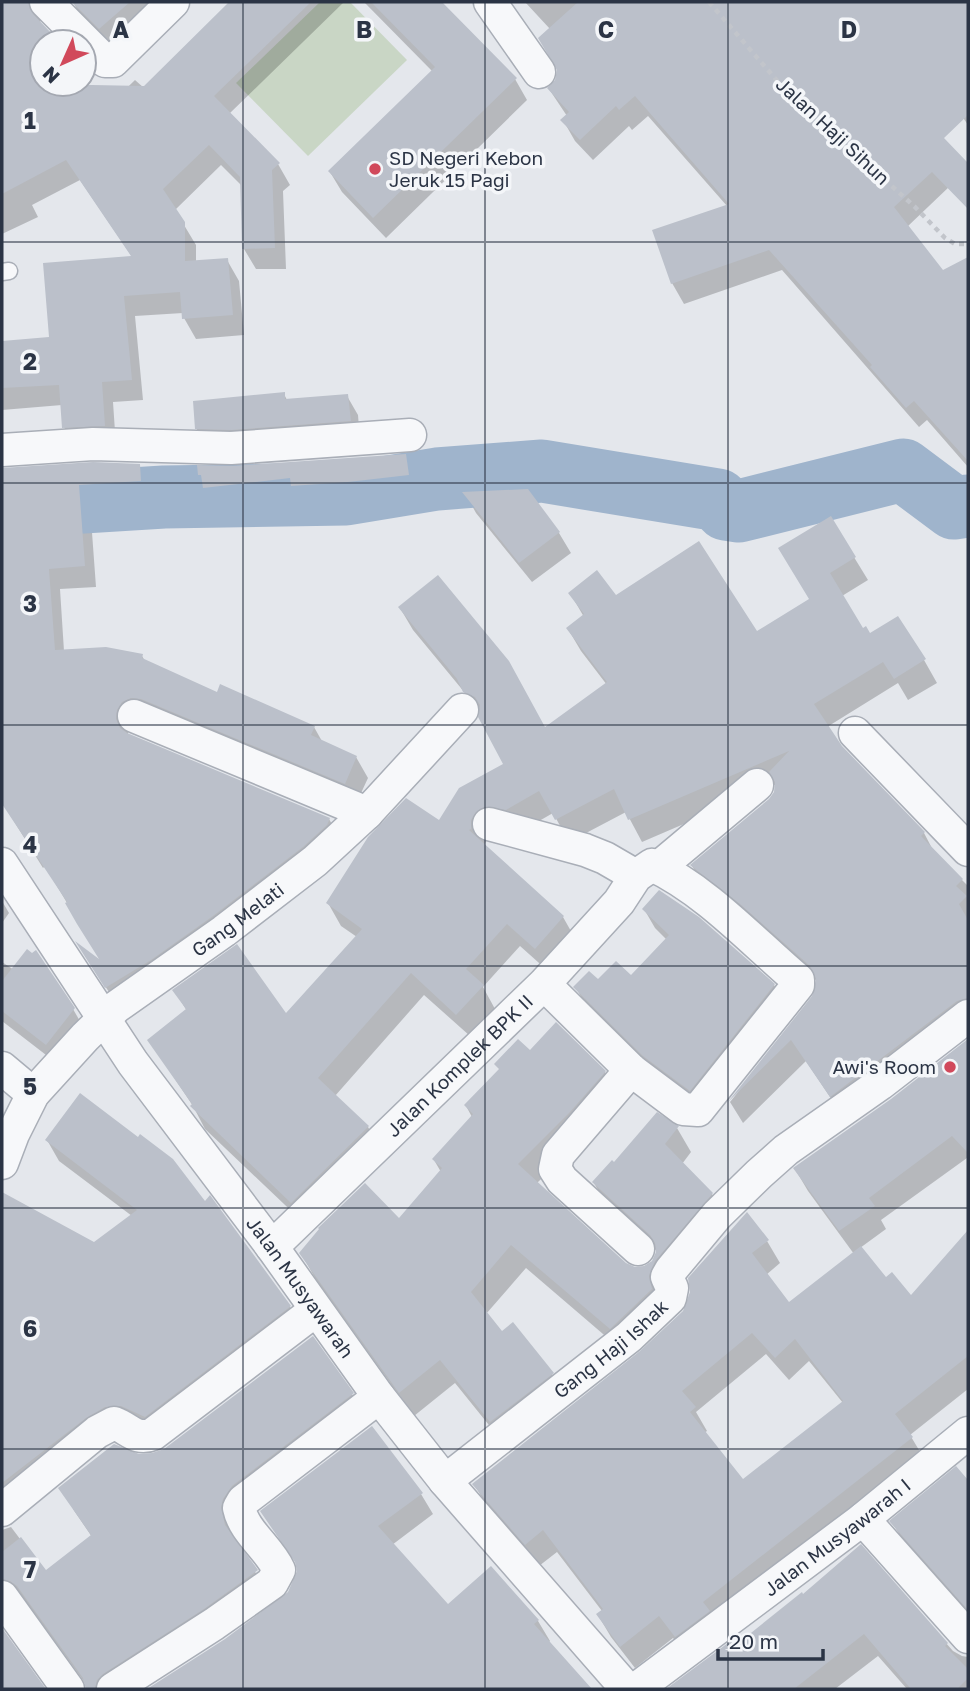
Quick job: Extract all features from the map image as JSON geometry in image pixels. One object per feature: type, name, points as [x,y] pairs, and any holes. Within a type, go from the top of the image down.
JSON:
[{"type":"street","points":[[47,2],[105,61],[113,61],[173,2]]},
{"type":"street","points":[[491,2],[539,72]]},
{"type":"street","points":[[2,450],[93,444],[231,448],[410,435]]},
{"type":"street","name":"Gang Melati","points":[[2,1163],[33,1094],[116,1007],[224,931],[315,860],[367,813],[463,710]]},
{"type":"street","points":[[134,716],[367,813]]},
{"type":"street","points":[[855,733],[968,850]]},
{"type":"street","name":"Jalan Komplek BPK II","points":[[272,1247],[544,984],[647,872],[757,785]]},
{"type":"street","points":[[489,824],[585,850],[647,872],[719,911],[798,980],[798,985],[698,1110],[683,1109],[631,1070],[544,984]]},
{"type":"street","name":"Jalan Musyawarah","points":[[2,864],[133,1063],[272,1247],[379,1397],[445,1480],[627,1689]]},
{"type":"street","name":"Gang Haji Ishak","points":[[445,1480],[629,1337],[670,1298],[672,1288],[667,1277],[671,1270],[717,1215],[786,1150],[887,1080],[968,1016]]},
{"type":"street","points":[[2,1068],[33,1094]]},
{"type":"street","points":[[631,1070],[558,1155],[555,1169],[562,1180],[639,1250]]},
{"type":"street","points":[[2,1510],[97,1432],[114,1423],[132,1435],[144,1438],[153,1434],[316,1310]]},
{"type":"street","points":[[113,1689],[214,1625],[272,1583],[279,1570],[241,1518],[239,1508],[243,1501],[379,1397]]},
{"type":"street","name":"Jalan Musyawarah I","points":[[636,1689],[863,1520],[968,1433]]},
{"type":"street","points":[[863,1520],[968,1637]]},
{"type":"street","points":[[2,1597],[68,1689]]},
{"type":"path","name":"Jalan Haji Sihun","points":[[709,2],[786,91],[915,207],[950,243],[968,244]]},
{"type":"green space","points":[[320,2],[350,2],[407,60],[308,156],[236,83]]},
{"type":"building","points":[[2,2],[28,2],[33,14],[46,28],[28,28],[28,98],[98,98],[98,85],[144,86],[229,2],[311,2],[214,96],[280,163],[272,170],[275,248],[242,249],[240,177],[209,145],[163,189],[185,222],[185,261],[228,258],[233,315],[182,319],[180,292],[124,296],[132,380],[102,382],[105,426],[62,428],[59,385],[2,388],[2,341],[49,337],[43,263],[131,256],[66,160],[2,194]]},
{"type":"building","points":[[72,2],[130,2],[99,29]]},
{"type":"building","points":[[371,2],[442,2],[517,78],[373,218],[328,171],[435,67]]},
{"type":"building","points":[[578,2],[968,2],[968,115],[944,138],[968,163],[968,209],[932,172],[894,207],[943,270],[968,257],[968,461],[914,401],[906,408],[870,367],[872,365],[769,250],[671,284],[652,230],[729,204],[635,96],[619,110],[616,106],[580,140],[560,120],[569,112],[547,88],[555,80],[557,70],[538,38]]},
{"type":"building","points":[[285,392],[285,399],[348,394],[351,421],[231,430],[195,429],[193,401]]},
{"type":"building","points":[[406,454],[409,475],[291,486],[290,478],[203,488],[197,465],[232,466]]},
{"type":"building","points":[[93,462],[140,464],[141,481],[79,485],[85,566],[49,569],[55,650],[106,647],[143,654],[142,658],[217,692],[220,684],[315,726],[311,735],[357,756],[345,784],[141,699],[131,698],[122,702],[116,719],[120,728],[127,733],[330,818],[327,825],[303,847],[213,916],[151,960],[105,988],[75,941],[99,959],[65,903],[67,902],[2,804],[2,468]]},
{"type":"building","points":[[528,489],[560,532],[519,563],[462,492]]},
{"type":"building","points":[[831,516],[856,557],[830,573],[863,628],[866,626],[870,633],[898,616],[926,659],[894,679],[883,662],[814,704],[842,746],[925,832],[921,836],[963,879],[956,886],[967,896],[959,904],[968,920],[968,998],[957,1001],[830,1097],[791,1040],[728,1102],[812,996],[816,979],[810,966],[740,904],[690,865],[769,799],[774,792],[775,782],[769,772],[789,751],[628,820],[614,789],[555,820],[539,791],[506,810],[484,807],[476,812],[469,830],[564,916],[535,949],[507,924],[466,969],[484,985],[456,1015],[411,973],[318,1078],[369,1126],[291,1203],[190,1106],[192,1104],[147,1040],[186,1009],[172,990],[237,944],[286,1013],[362,929],[326,903],[368,837],[406,798],[439,820],[459,788],[503,764],[478,717],[480,705],[475,697],[463,692],[457,679],[398,607],[438,575],[509,661],[545,727],[607,682],[566,628],[584,614],[568,593],[597,570],[616,595],[699,541],[757,631],[809,599],[778,548]]},
{"type":"building","points":[[659,890],[699,917],[775,984],[690,1091],[643,1056],[573,987],[589,971],[598,979],[616,961],[631,975],[669,935],[642,909]]},
{"type":"building","points":[[27,949],[32,953],[36,950],[75,1008],[46,1045],[2,1011],[2,981]]},
{"type":"building","points":[[556,1022],[606,1071],[518,1164],[626,1263],[635,1267],[652,1261],[656,1252],[655,1243],[650,1235],[592,1182],[612,1160],[614,1162],[657,1112],[679,1126],[665,1144],[713,1193],[655,1261],[649,1276],[652,1289],[610,1329],[511,1245],[471,1292],[502,1331],[513,1322],[554,1373],[490,1422],[440,1360],[399,1393],[299,1253],[318,1228],[365,1183],[399,1218],[442,1168],[432,1159],[473,1114],[464,1105],[499,1069],[494,1064],[518,1039],[530,1050]]},
{"type":"building","points":[[968,1039],[968,1153],[952,1136],[869,1198],[875,1206],[839,1231],[793,1168],[891,1099]]},
{"type":"building","points":[[80,1093],[138,1137],[140,1134],[173,1159],[205,1201],[210,1195],[291,1306],[145,1417],[121,1406],[105,1407],[86,1418],[2,1483],[2,1192],[94,1242],[137,1210],[45,1140]]},
{"type":"building","points":[[747,1212],[769,1240],[752,1253],[789,1302],[861,1246],[886,1277],[892,1272],[911,1295],[968,1230],[968,1356],[895,1414],[913,1437],[703,1602],[710,1611],[675,1637],[659,1616],[620,1647],[596,1614],[603,1609],[543,1530],[525,1545],[472,1484],[640,1351],[683,1311],[690,1292],[688,1278]],"holes":[[[752,1333],[775,1358],[795,1339],[843,1401],[743,1479],[690,1412],[696,1407],[682,1391]]]},
{"type":"building","points":[[313,1336],[354,1393],[232,1486],[223,1499],[221,1507],[225,1525],[258,1570],[204,1609],[103,1674],[97,1680],[95,1689],[86,1689],[83,1678],[17,1586],[2,1579],[2,1552],[21,1537],[46,1570],[91,1535],[58,1488],[114,1444],[139,1454],[164,1449]]},
{"type":"building","points":[[372,1426],[423,1493],[378,1526],[448,1604],[491,1566],[539,1620],[534,1624],[592,1689],[147,1689],[225,1639],[288,1592],[297,1571],[295,1562],[260,1511]]},
{"type":"building","points":[[956,1466],[968,1480],[968,1610],[889,1521]]},
{"type":"building","points":[[861,1544],[948,1643],[945,1646],[968,1669],[968,1678],[957,1689],[911,1689],[864,1634],[794,1689],[666,1689],[732,1640],[736,1645],[802,1592],[803,1594]]},
{"type":"building","points":[[2,1628],[46,1689],[2,1689]]},
{"type":"waterway","points":[[2,507],[164,497],[346,494],[437,479],[542,471],[718,500],[726,509],[739,511],[903,470],[954,508],[968,506]]},
{"type":"place","name":"SD Negeri Kebon Jeruk 15 Pagi","points":[[375,169]]},
{"type":"place","name":"Awi's Room","points":[[950,1067]]}]
